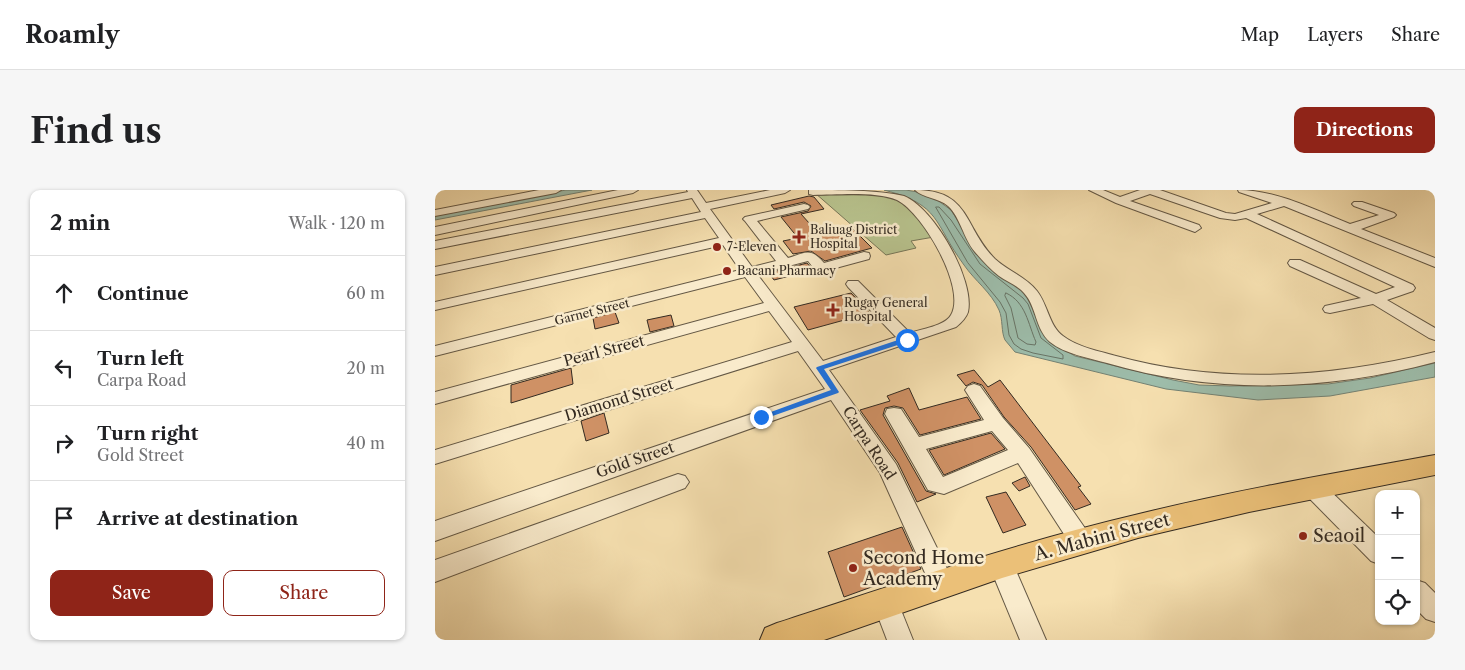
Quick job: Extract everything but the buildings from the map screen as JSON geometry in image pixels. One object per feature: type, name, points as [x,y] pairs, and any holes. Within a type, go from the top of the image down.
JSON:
[{"type":"main road","name":"A. Mabini Street","points":[[777,640],[1001,565],[1081,541],[1179,517],[1313,488],[1435,465]]},
{"type":"street","points":[[435,213],[556,190]]},
{"type":"street","points":[[435,231],[633,190]]},
{"type":"street","points":[[435,245],[699,198],[785,190]]},
{"type":"street","points":[[920,190],[942,197],[958,210],[978,248],[1002,271],[1031,292],[1051,333],[1064,345],[1151,370],[1202,379],[1264,382],[1355,375],[1435,357]]},
{"type":"street","points":[[1094,190],[1195,228]]},
{"type":"street","points":[[1120,200],[1150,190],[1224,216],[1235,217],[1283,203]]},
{"type":"street","points":[[1243,190],[1351,228],[1435,263]]},
{"type":"street","points":[[813,192],[893,196],[909,203],[923,215],[952,264],[959,282],[961,302],[960,312],[951,324],[819,368]]},
{"type":"street","points":[[435,271],[699,198]]},
{"type":"street","name":"Carpa Road","points":[[699,198],[889,470],[943,585]]},
{"type":"street","points":[[1351,228],[1390,215],[1358,204]]},
{"type":"street","points":[[784,262],[749,219],[804,207]]},
{"type":"street","points":[[1245,213],[1409,288],[1375,299],[1330,309]]},
{"type":"street","points":[[435,306],[727,240]]},
{"type":"street","points":[[749,272],[811,256],[821,268],[864,256]]},
{"type":"street","points":[[1295,263],[1375,299],[1435,335]]},
{"type":"street","name":"Garnet Street","points":[[435,351],[749,272]]},
{"type":"street","points":[[853,284],[907,340]]},
{"type":"street","name":"Pearl Street","points":[[435,398],[773,305]]},
{"type":"street","name":"Diamond Street","points":[[435,457],[802,344]]},
{"type":"street","points":[[974,390],[996,423],[1022,453],[1081,541]]},
{"type":"street","name":"Gold Street","points":[[435,531],[835,392]]},
{"type":"street","points":[[894,414],[936,484],[944,486],[1022,453]]},
{"type":"street","points":[[914,445],[996,423]]},
{"type":"street","points":[[435,571],[678,482]]},
{"type":"street","points":[[1313,488],[1375,550]]},
{"type":"street","points":[[1001,565],[1033,640]]},
{"type":"street","points":[[1420,596],[1435,610]]},
{"type":"street","points":[[886,603],[900,640]]},
{"type":"green space","points":[[847,192],[895,197],[912,208],[934,237],[911,241],[916,248],[886,255],[815,193]]},
{"type":"water","points":[[566,190],[592,190],[435,220],[435,214]]},
{"type":"water","points":[[884,190],[906,190],[923,193],[933,197],[951,210],[964,230],[1027,294],[1063,349],[1075,356],[1199,385],[1328,384],[1370,378],[1435,363],[1435,377],[1330,396],[1258,400],[1166,389],[1015,352],[1005,340],[996,304],[964,265],[934,217],[917,202]]},
{"type":"place","name":"Baliuag District Hospital","points":[[799,237]]},
{"type":"place","name":"7-Eleven","points":[[717,247]]},
{"type":"place","name":"Bacani Pharmacy","points":[[727,271]]},
{"type":"place","name":"Rugay General Hospital","points":[[833,310]]},
{"type":"place","name":"Seaoil","points":[[1303,536]]},
{"type":"place","name":"Second Home Academy","points":[[853,568]]},
{"type":"route","points":[[761,417],[835,392],[819,368],[907,340]]}]
